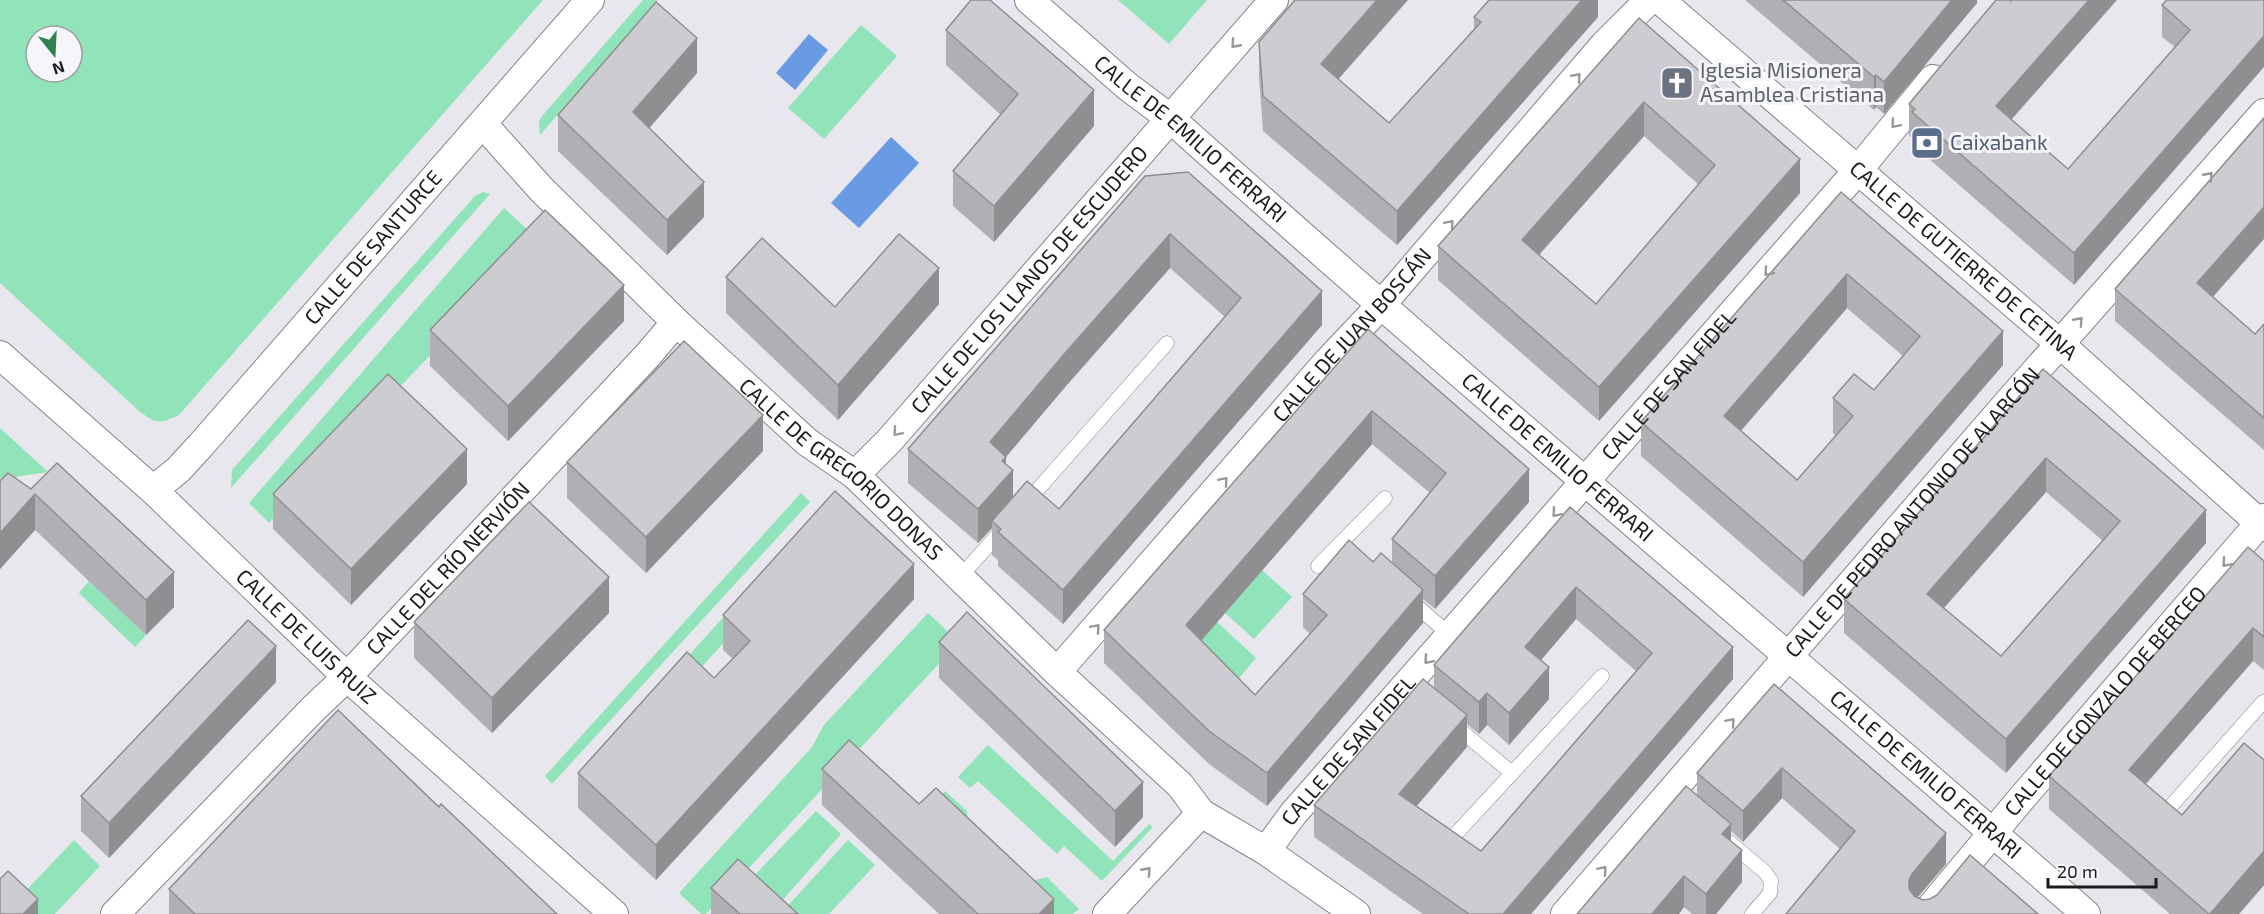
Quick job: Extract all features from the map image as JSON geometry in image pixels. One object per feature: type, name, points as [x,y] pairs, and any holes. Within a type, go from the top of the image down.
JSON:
[{"type":"street","name":"CALLE DE SANTURCE","points":[[153,490],[177,470],[201,445],[590,0]]},
{"type":"street","name":"CALLE DE EMILIO FERRARI","points":[[1029,0],[1127,86],[1171,119],[1787,657],[1957,800],[2086,914]]},
{"type":"street","name":"CALLE DE LOS LLANOS DE ESCUDERO","points":[[855,476],[889,441],[1274,0]]},
{"type":"street","name":"CALLE DE JUAN BOSCÁN","points":[[1058,672],[1329,360],[1382,304],[1604,45],[1650,0]]},
{"type":"street","name":"CALLE DE GUTIERRE DE CETINA","points":[[1660,0],[2059,343],[2263,523]]},
{"type":"street","name":"CALLE DE SAN FIDEL","points":[[1266,851],[1293,814],[1410,689],[1450,635],[1858,170],[1948,62]]},
{"type":"street","name":"CALLE DE PEDRO ANTONIO DE ALARCÓN","points":[[1565,914],[1675,796],[1787,657],[2059,343],[2264,113]]},
{"type":"street","name":"CALLE DE GREGORIO DONAS","points":[[483,124],[541,189],[676,322],[807,442],[855,476],[1058,672],[1180,785],[1201,813],[1266,851],[1356,914]]},
{"type":"street","name":"CALLE DEL RÍO NERVIÓN","points":[[115,914],[346,677],[647,356],[676,322]]},
{"type":"street","name":"CALLE DE LUIS RUIZ","points":[[0,355],[153,490],[346,677],[614,914]]},
{"type":"street","name":"CALLE DE GONZALO DE BERCEO","points":[[1925,914],[2263,523]]},
{"type":"street","points":[[1107,914],[1201,813]]},
{"type":"lane","points":[[960,578],[1167,343]]},
{"type":"lane","points":[[1318,566],[1347,545],[1385,498]]},
{"type":"lane","points":[[1396,588],[1450,635]]},
{"type":"lane","points":[[1453,837],[1602,676]]},
{"type":"lane","points":[[2171,806],[2237,739],[2263,702]]},
{"type":"lane","points":[[1441,715],[1512,773]]},
{"type":"lane","points":[[1722,836],[1765,872],[1771,881],[1770,893],[1752,914]]},
{"type":"green space","points":[[0,0],[543,0],[179,415],[158,421],[139,411],[0,283]]},
{"type":"green space","points":[[643,0],[658,0],[540,135],[539,122],[542,116]]},
{"type":"green space","points":[[1118,0],[1207,0],[1169,44]]},
{"type":"green space","points":[[861,25],[897,56],[824,139],[788,108]]},
{"type":"green space","points":[[483,192],[490,194],[231,488],[232,470],[475,196]]},
{"type":"green space","points":[[504,208],[540,241],[269,523],[249,503]]},
{"type":"green space","points":[[0,428],[48,472],[0,479]]},
{"type":"green space","points":[[801,493],[810,502],[552,784],[545,776]]},
{"type":"green space","points":[[1262,570],[1292,597],[1254,639],[1225,613]]},
{"type":"green space","points":[[89,581],[146,635],[135,647],[79,593]]},
{"type":"green space","points":[[736,603],[748,616],[659,714],[648,701]]},
{"type":"green space","points":[[928,613],[959,642],[706,914],[701,914],[679,893],[812,747],[824,725]]},
{"type":"green space","points":[[1217,622],[1256,658],[1223,697],[1184,660]]},
{"type":"green space","points":[[988,745],[1113,861],[1149,824],[1153,827],[1102,881],[1064,846],[1057,854],[978,781],[970,788],[958,777]]},
{"type":"green space","points":[[945,791],[967,811],[968,835],[1020,884],[1047,877],[1079,909],[1073,914],[1032,914],[915,824]]},
{"type":"green space","points":[[816,811],[841,834],[780,903],[750,880]]},
{"type":"green space","points":[[74,840],[100,866],[55,914],[34,914],[18,899]]},
{"type":"green space","points":[[848,840],[875,865],[829,914],[784,914],[784,910]]},
{"type":"water","points":[[809,34],[828,50],[795,90],[776,73]]},
{"type":"water","points":[[891,137],[919,163],[859,228],[831,203]]},
{"type":"building","points":[[971,0],[990,0],[1094,90],[994,206],[953,171],[1018,94],[946,30]]},
{"type":"building","points":[[1295,0],[1377,0],[1321,64],[1389,123],[1481,22],[1474,17],[1489,0],[1582,0],[1397,211],[1263,96],[1259,42]]},
{"type":"building","points":[[1783,0],[1952,0],[1884,82],[1876,75],[1874,77]]},
{"type":"building","points":[[1996,0],[2089,0],[1996,106],[2068,169],[2190,30],[2162,5],[2167,0],[2264,0],[2264,36],[2074,253],[1912,112],[1915,109],[1909,104]]},
{"type":"building","points":[[656,2],[697,38],[633,112],[704,182],[667,220],[558,115]]},
{"type":"building","points":[[1639,18],[1800,159],[1599,387],[1438,246]],"holes":[[[1644,102],[1715,165],[1596,304],[1522,240]]]},
{"type":"building","points":[[2264,118],[2264,207],[2197,283],[2255,334],[2264,324],[2264,418],[2115,289]]},
{"type":"building","points":[[1188,172],[1322,291],[1063,590],[998,532],[1001,529],[992,521],[1027,481],[1059,509],[1241,298],[1170,234],[990,442],[1006,457],[1002,461],[1013,470],[978,509],[908,449],[1145,176]]},
{"type":"building","points":[[1841,192],[2003,331],[1803,562],[1641,422]],"holes":[[[1847,274],[1920,336],[1874,390],[1854,374],[1833,398],[1853,416],[1797,480],[1724,416]]]},
{"type":"building","points":[[545,210],[624,285],[508,406],[430,330]]},
{"type":"building","points":[[899,234],[939,268],[838,385],[726,277],[762,238],[835,307]]},
{"type":"building","points":[[1368,329],[1529,469],[1435,576],[1392,539],[1446,473],[1372,411],[1186,625],[1255,695],[1327,615],[1303,594],[1349,540],[1373,562],[1381,553],[1423,590],[1267,773],[1209,731],[1104,630]]},
{"type":"building","points":[[684,341],[763,415],[646,537],[567,462]]},
{"type":"building","points":[[2043,369],[2206,510],[2006,739],[1844,599]],"holes":[[[2046,458],[2120,521],[2001,656],[1927,594]]]},
{"type":"building","points":[[388,374],[467,449],[351,569],[273,494]]},
{"type":"building","points":[[57,463],[174,572],[146,600],[35,494],[0,533],[0,481],[8,473],[31,489]]},
{"type":"building","points":[[835,491],[914,564],[656,845],[578,773],[687,652],[714,678],[750,641],[723,615]]},
{"type":"building","points":[[529,502],[609,577],[492,698],[414,622]]},
{"type":"building","points":[[1570,507],[1733,647],[1503,914],[1469,914],[1314,805],[1423,679],[1467,715],[1399,794],[1481,851],[1652,653],[1576,587],[1525,647],[1549,667],[1509,713],[1487,693],[1479,702],[1434,665]]},
{"type":"building","points":[[2248,547],[2264,561],[2264,637],[2253,628],[2129,770],[2182,815],[2244,743],[2264,760],[2264,851],[2209,914],[2049,776]]},
{"type":"building","points":[[967,612],[1143,782],[1115,811],[939,642]]},
{"type":"building","points":[[248,620],[276,646],[109,823],[81,796]]},
{"type":"building","points":[[1774,684],[1946,833],[1912,874],[1909,889],[1914,896],[1923,900],[1937,895],[1970,855],[2038,914],[1786,914],[1855,831],[1782,768],[1743,811],[1697,773]]},
{"type":"building","points":[[338,710],[439,807],[441,804],[557,914],[195,914],[169,889]]},
{"type":"building","points":[[849,740],[919,804],[936,788],[1054,899],[1039,914],[978,914],[822,769]]},
{"type":"building","points":[[1686,786],[1731,824],[1722,834],[1742,850],[1706,894],[1684,876],[1652,914],[1577,914]]},
{"type":"building","points":[[738,859],[798,914],[740,914],[711,888]]},
{"type":"building","points":[[8,871],[38,899],[23,914],[0,914],[0,879]]},
{"type":"place","name":"Iglesia Misionera Asamblea Cristiana","points":[[1677,83]]},
{"type":"place","name":"Caixabank","points":[[1927,143]]}]
